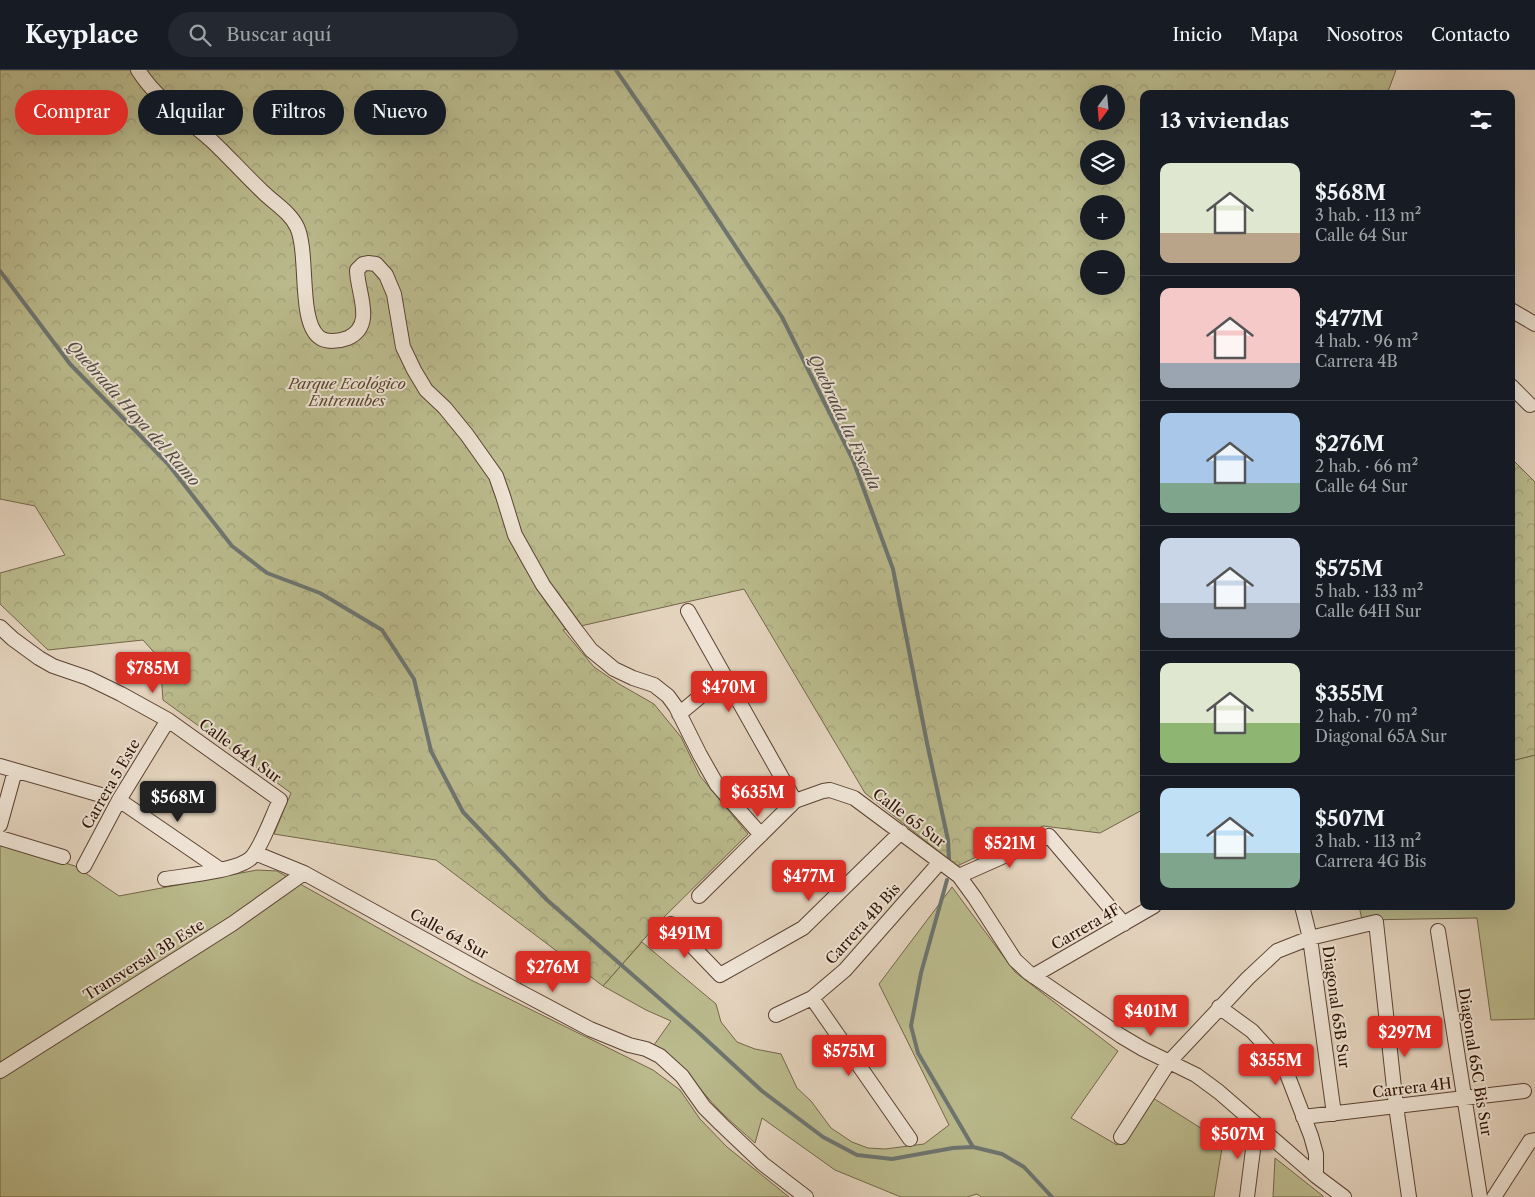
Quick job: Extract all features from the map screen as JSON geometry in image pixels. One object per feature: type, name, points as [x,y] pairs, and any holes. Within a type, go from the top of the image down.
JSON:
[{"type":"street","points":[[138,70],[150,87],[163,100],[217,146],[282,208],[296,225],[302,248],[306,304],[313,329],[319,337],[327,341],[339,341],[355,334],[361,329],[363,306],[357,270],[363,264],[368,263],[376,264],[380,267],[394,294],[403,347],[414,370],[426,390],[445,408],[467,435],[496,476],[515,535],[543,585],[591,650],[614,669],[633,678],[654,684],[668,696],[717,785],[761,835]]},
{"type":"street","points":[[1515,312],[1535,324]]},
{"type":"street","points":[[1515,390],[1530,405]]},
{"type":"street","points":[[688,611],[795,801],[699,896]]},
{"type":"street","name":"Calle 64A Sur","points":[[0,627],[39,658],[135,701],[168,720],[280,800],[255,853]]},
{"type":"street","points":[[679,714],[725,676]]},
{"type":"street","name":"Carrera 5 Este","points":[[84,866],[119,800],[168,720]]},
{"type":"street","points":[[0,766],[101,795]]},
{"type":"street","points":[[0,825],[15,771]]},
{"type":"street","name":"Calle 65 Sur","points":[[795,801],[823,791],[838,792],[854,798],[959,876],[1015,960],[1033,976],[1121,1036],[1196,1075],[1219,1092],[1316,1176],[1344,1197]]},
{"type":"street","points":[[119,800],[228,868]]},
{"type":"street","points":[[671,924],[720,975],[803,928],[901,832]]},
{"type":"street","points":[[959,876],[1049,836],[1124,924]]},
{"type":"street","points":[[0,838],[63,857]]},
{"type":"street","points":[[165,879],[228,868],[250,859],[255,853]]},
{"type":"street","name":"Calle 64 Sur","points":[[255,853],[304,873],[508,986],[590,1029],[660,1056],[682,1076],[704,1107],[721,1124],[764,1164],[806,1197]]},
{"type":"street","name":"Carrera 4B Bis","points":[[776,1015],[812,998],[846,970],[940,862]]},
{"type":"street","name":"Transversal 3B Este","points":[[0,1071],[232,924],[304,873]]},
{"type":"street","name":"Carrera 4F","points":[[1033,976],[1147,910]]},
{"type":"street","name":"Diagonal 65B Sur","points":[[1303,910],[1310,938],[1334,1114]]},
{"type":"street","points":[[1121,1137],[1169,1062],[1219,1007],[1277,951],[1310,938],[1376,922],[1396,1106],[1409,1197]]},
{"type":"street","name":"Diagonal 65C Bis Sur","points":[[1438,932],[1480,1197]]},
{"type":"street","points":[[812,998],[910,1139]]},
{"type":"street","points":[[1219,1007],[1252,1031],[1284,1066],[1316,1154],[1316,1176]]},
{"type":"street","name":"Carrera 4H","points":[[1303,1117],[1524,1092]]},
{"type":"street","points":[[1247,1197],[1256,1126]]},
{"type":"street","points":[[1494,1197],[1532,1141]]},
{"type":"green space","name":"Parque Ecológico Entrenubes","points":[[0,70],[1396,70],[1388,90],[1140,90],[1140,811],[1100,833],[1043,826],[957,866],[865,793],[744,589],[563,630],[594,667],[654,704],[681,737],[700,776],[748,834],[659,922],[603,986],[436,860],[274,834],[291,793],[163,700],[160,659],[143,640],[48,650],[0,604],[0,573],[65,555],[35,506],[0,499]]},
{"type":"green space","points":[[1515,462],[1535,482],[1535,755],[1515,760]]},
{"type":"green space","points":[[1535,755],[1535,1019],[1491,1020],[1477,918],[1362,920],[1360,910],[1515,910],[1515,760]]},
{"type":"green space","points":[[0,843],[75,866],[119,896],[257,870],[277,871],[469,979],[653,1070],[680,1090],[700,1119],[727,1147],[789,1197],[0,1197]]},
{"type":"green space","points":[[952,887],[1015,972],[1118,1051],[1071,1118],[1117,1145],[1153,1098],[1223,1142],[1214,1197],[981,1197],[977,1194],[967,1197],[901,1197],[835,1170],[762,1118],[755,1143],[712,1103],[673,1059],[654,1045],[671,1021],[646,1010],[603,986],[642,942],[716,1004],[721,1022],[737,1042],[755,1049],[781,1054],[797,1088],[811,1101],[831,1128],[852,1142],[868,1148],[885,1149],[924,1144],[949,1125],[879,984]]},
{"type":"green space","points":[[1275,1158],[1323,1196],[1323,1197],[1273,1197]]},
{"type":"waterway","name":"Quebrada la Fiscala","points":[[616,70],[782,317],[853,460],[893,569],[948,840],[949,859]]},
{"type":"waterway","name":"Quebrada Haya del Ramo","points":[[0,271],[70,364],[168,464],[232,546],[267,573],[320,593],[382,630],[414,679],[431,751],[463,812],[547,900],[698,1032],[762,1091],[823,1137],[857,1155],[892,1159],[953,1148],[973,1147],[1002,1154],[1024,1167],[1052,1197]]},
{"type":"waterway","name":"Quebrada la Fiscala","points":[[947,880],[921,973],[911,1026],[918,1053],[973,1147]]}]
